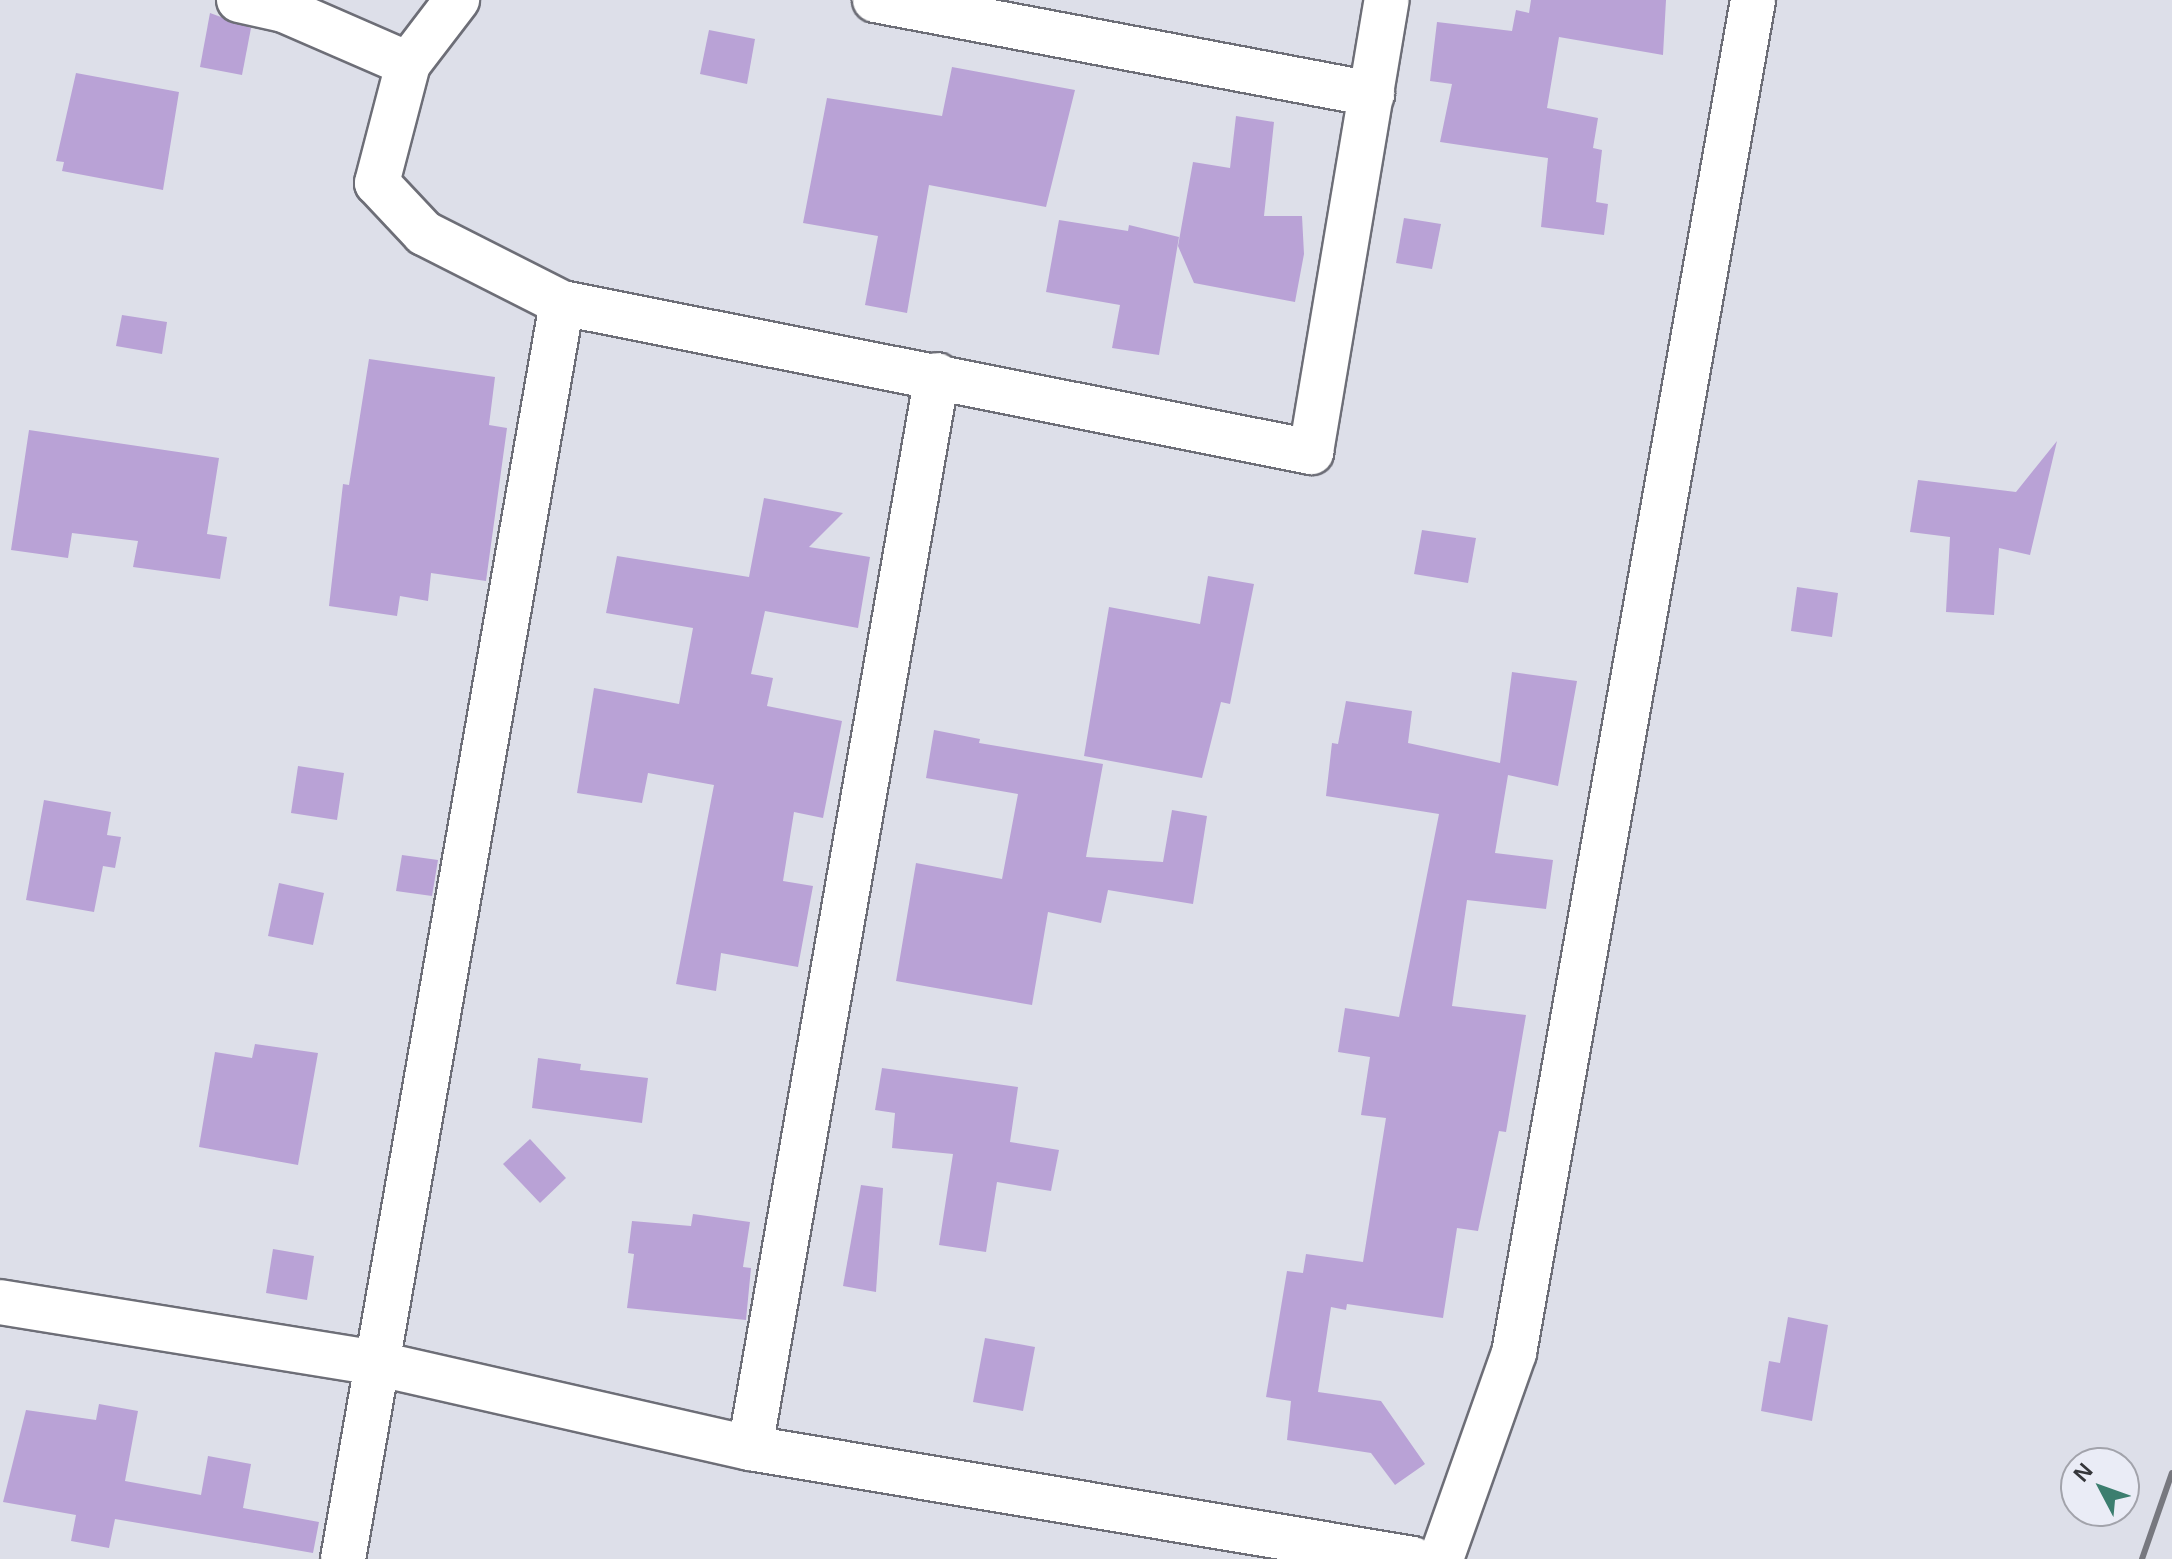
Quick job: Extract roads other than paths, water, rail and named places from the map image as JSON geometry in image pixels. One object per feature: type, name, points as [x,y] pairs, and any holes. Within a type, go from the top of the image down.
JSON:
[{"type":"street","points":[[239,0],[284,10],[408,64]]},
{"type":"street","points":[[457,0],[408,64],[377,183],[424,233],[562,303],[937,375],[1311,452],[1387,0]]},
{"type":"street","points":[[875,0],[1023,13],[1372,94]]},
{"type":"street","points":[[1441,1559],[1514,1353],[1753,0]]},
{"type":"street","points":[[343,1559],[562,303]]},
{"type":"street","points":[[750,1448],[937,375]]},
{"type":"street","points":[[0,1302],[375,1363],[750,1448],[1413,1559]]},
{"type":"railway","points":[[2142,1559],[2172,1473]]}]
